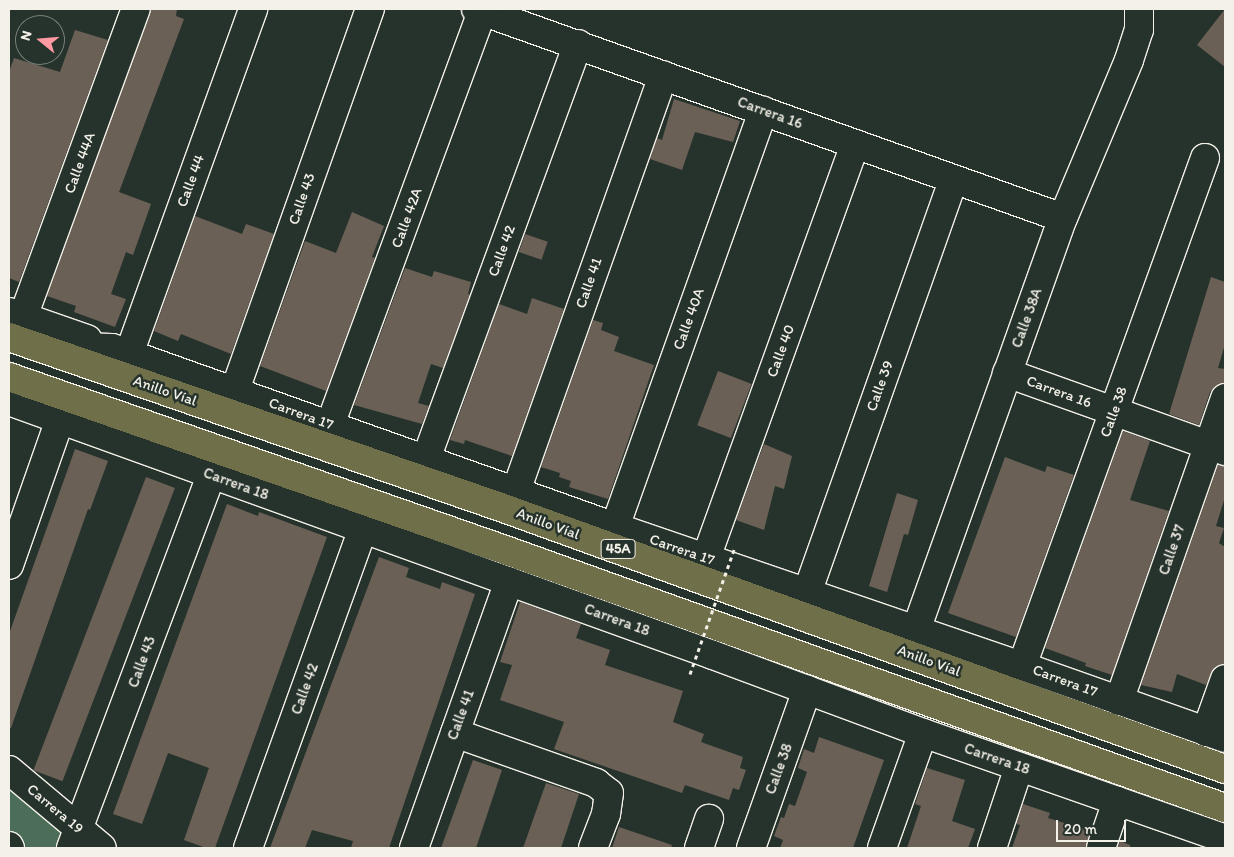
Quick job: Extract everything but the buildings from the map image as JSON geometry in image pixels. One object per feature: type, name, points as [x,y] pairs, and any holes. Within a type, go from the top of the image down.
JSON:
[{"type":"highway","name":"Anillo Víal","points":[[14,322],[36,346],[488,503],[1225,769]]},
{"type":"highway","name":"45A","points":[[9,376],[517,554],[1225,808]]},
{"type":"street","name":"Calle 44A","points":[[14,322],[136,9]]},
{"type":"street","name":"Calle 44","points":[[121,351],[253,9]]},
{"type":"street","name":"Calle 43","points":[[235,390],[370,9]]},
{"type":"street","name":"Calle 38A","points":[[916,630],[1063,218],[1129,60],[1138,30],[1139,9]]},
{"type":"street","name":"Carrera 16","points":[[480,10],[1063,218]]},
{"type":"street","name":"Calle 42A","points":[[330,425],[480,10]]},
{"type":"street","name":"Calle 42","points":[[426,459],[578,44]]},
{"type":"street","name":"Calle 41","points":[[516,491],[663,75]]},
{"type":"street","name":"Calle 40A","points":[[615,526],[763,111]]},
{"type":"street","name":"Calle 40","points":[[706,558],[855,144]]},
{"type":"street","name":"Calle 38","points":[[1022,666],[1205,158]]},
{"type":"street","name":"Calle 39","points":[[806,593],[954,179]]},
{"type":"street","name":"Carrera 17","points":[[14,322],[121,351],[235,390],[615,526],[1216,735]]},
{"type":"street","name":"Carrera 17","points":[[36,346],[121,351]]},
{"type":"street","name":"Carrera 16","points":[[1007,373],[1217,448]]},
{"type":"street","name":"Calle 37","points":[[1118,701],[1217,448],[1225,398]]},
{"type":"street","name":"Carrera 18","points":[[9,401],[509,581],[923,733],[1117,801],[1216,840]]},
{"type":"street","points":[[9,564],[60,419]]},
{"type":"street","name":"Calle 43","points":[[75,839],[211,475]]},
{"type":"street","name":"Calle 42","points":[[248,848],[363,530]]},
{"type":"street","name":"Calle 41","points":[[414,848],[509,581]]},
{"type":"street","points":[[1216,735],[1225,679]]},
{"type":"street","name":"Calle 38","points":[[750,848],[807,690]]},
{"type":"street","points":[[455,733],[596,783],[609,793],[606,814],[593,848]]},
{"type":"street","points":[[882,848],[923,733]]},
{"type":"street","points":[[992,848],[1019,767]]},
{"type":"street","name":"Carrera 19","points":[[9,770],[75,839],[102,848]]},
{"type":"street","points":[[1100,848],[1117,801]]},
{"type":"street","points":[[699,848],[708,819]]},
{"type":"path","points":[[690,674],[735,547]]},
{"type":"green space","points":[[9,782],[68,829],[55,848],[16,848],[9,830]]}]
